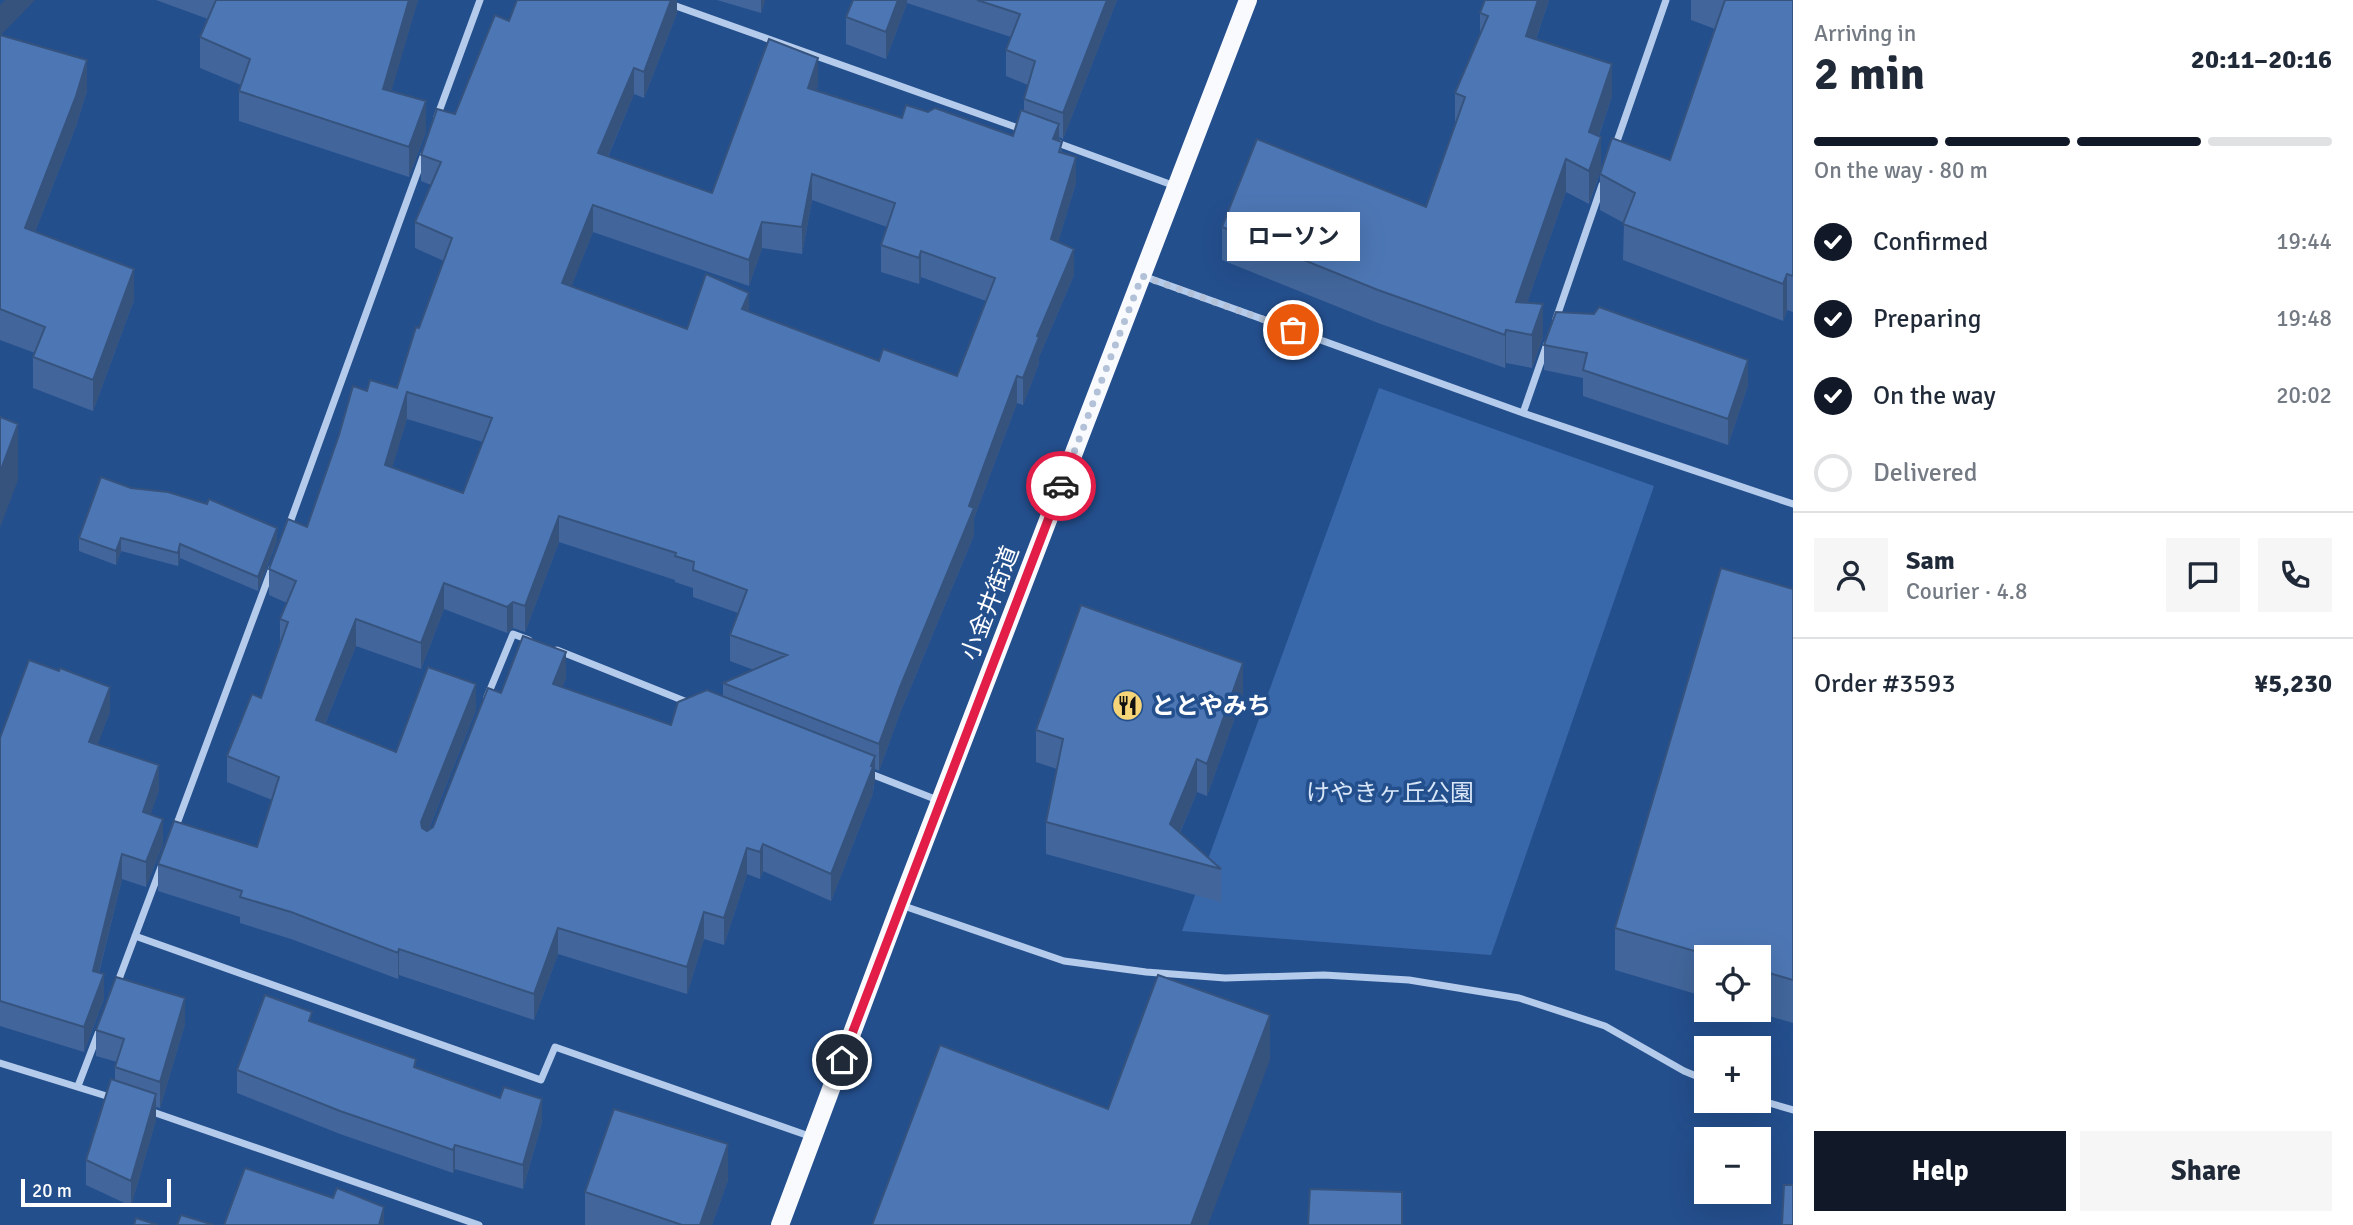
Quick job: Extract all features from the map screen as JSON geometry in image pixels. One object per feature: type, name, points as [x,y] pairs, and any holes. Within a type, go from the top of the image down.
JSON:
[{"type":"main road","name":"小金井街道","points":[[780,1225],[900,905],[1248,0]]},
{"type":"street","points":[[432,131],[480,0]]},
{"type":"street","points":[[659,0],[1026,131]]},
{"type":"street","points":[[1612,155],[1666,0]]},
{"type":"street","points":[[1053,141],[1178,187]]},
{"type":"street","points":[[284,538],[427,144]]},
{"type":"street","points":[[1555,322],[1604,180]]},
{"type":"street","points":[[1142,276],[1523,413],[1793,504]]},
{"type":"street","points":[[1523,413],[1550,335]]},
{"type":"street","points":[[173,834],[274,564]]},
{"type":"street","points":[[482,710],[513,634],[534,641]]},
{"type":"street","points":[[545,645],[695,705]]},
{"type":"street","points":[[859,769],[940,801]]},
{"type":"street","points":[[111,999],[163,859]]},
{"type":"street","points":[[900,905],[1064,961],[1146,972],[1225,978],[1324,975],[1409,980],[1520,998],[1605,1026],[1694,1075]]},
{"type":"street","points":[[135,936],[541,1080],[555,1047],[813,1137]]},
{"type":"street","points":[[78,1086],[102,1023]]},
{"type":"street","points":[[0,1063],[117,1099]]},
{"type":"street","points":[[1771,1104],[1793,1110]]},
{"type":"street","points":[[143,1108],[479,1225]]},
{"type":"green space","name":"けやきヶ丘公園","points":[[1379,388],[1654,486],[1491,955],[1182,931]]},
{"type":"building","points":[[216,0],[409,0],[383,89],[426,101],[409,147],[239,91],[250,59],[200,37]]},
{"type":"building","points":[[517,0],[671,0],[644,72],[634,68],[598,153],[712,193],[769,39],[818,58],[808,88],[902,118],[906,105],[928,112],[935,108],[1013,136],[1021,110],[1059,124],[1053,139],[1062,142],[1059,152],[1076,157],[1051,239],[1074,249],[1037,336],[1039,337],[1023,378],[1017,376],[969,506],[974,508],[879,744],[723,683],[787,655],[730,635],[747,590],[693,570],[694,562],[675,556],[676,553],[559,516],[525,606],[513,602],[507,607],[444,583],[421,643],[356,619],[316,720],[396,752],[428,667],[476,684],[421,822],[422,828],[427,831],[433,827],[488,688],[501,693],[523,636],[566,652],[553,684],[671,725],[678,702],[707,690],[875,756],[831,874],[763,844],[760,852],[747,848],[724,918],[704,912],[687,967],[558,928],[534,994],[399,949],[398,953],[291,912],[240,897],[242,891],[158,864],[174,821],[257,847],[279,777],[227,756],[252,694],[261,698],[288,622],[280,619],[296,581],[269,569],[288,519],[307,527],[353,386],[367,391],[370,380],[397,388],[416,327],[419,328],[452,238],[415,222],[441,162],[421,155],[437,109],[455,114],[495,15],[509,21]],"holes":[[[812,174],[895,203],[881,245],[919,258],[921,251],[995,278],[957,376],[883,349],[879,361],[742,309],[749,293],[706,274],[687,329],[562,283],[593,205],[749,260],[762,222],[802,227]],[[407,392],[492,418],[463,493],[385,465]]]},
{"type":"building","points":[[853,0],[898,0],[886,32],[846,17]]},
{"type":"building","points":[[977,0],[1107,0],[1063,113],[1024,99],[1035,61],[1006,50],[1020,14]]},
{"type":"building","points":[[1485,0],[1538,0],[1526,36],[1612,64],[1589,132],[1601,137],[1589,171],[1566,159],[1516,302],[1543,304],[1532,335],[1506,330],[1505,335],[1378,290],[1222,227],[1257,139],[1426,207],[1465,97],[1455,93],[1488,16],[1480,13]]},
{"type":"building","points":[[1725,0],[1793,0],[1793,276],[1787,274],[1783,284],[1623,224],[1635,193],[1600,174],[1612,138],[1670,160]]},
{"type":"building","points":[[0,35],[87,60],[76,96],[25,228],[134,269],[93,380],[33,357],[45,327],[0,309]]},
{"type":"building","points":[[1599,307],[1748,360],[1728,419],[1583,370],[1587,353],[1544,345],[1556,312],[1594,314]]},
{"type":"building","points":[[0,417],[18,424],[0,472]]},
{"type":"building","points":[[101,477],[131,488],[168,492],[207,504],[209,499],[277,528],[258,577],[180,544],[178,553],[121,538],[116,551],[79,538]]},
{"type":"building","points":[[1721,568],[1793,589],[1793,980],[1771,974],[1771,945],[1694,945],[1694,951],[1615,928]]},
{"type":"building","points":[[1081,605],[1243,663],[1207,764],[1197,759],[1170,824],[1221,869],[1046,822],[1063,739],[1036,730]]},
{"type":"building","points":[[29,660],[59,671],[60,668],[110,687],[89,742],[159,765],[143,812],[163,819],[146,862],[122,854],[93,971],[104,974],[84,1027],[0,1001],[0,738]]},
{"type":"building","points":[[1158,975],[1270,1015],[1191,1225],[872,1225],[940,1045],[1108,1109]]},
{"type":"building","points":[[116,977],[185,998],[160,1082],[115,1067],[124,1039],[96,1030]]},
{"type":"building","points":[[265,995],[312,1012],[309,1021],[416,1059],[414,1067],[500,1098],[504,1087],[542,1099],[523,1165],[455,1145],[453,1150],[340,1111],[237,1070]]},
{"type":"building","points":[[111,1079],[156,1094],[131,1181],[86,1160]]},
{"type":"building","points":[[614,1109],[728,1144],[700,1225],[682,1225],[585,1192]]},
{"type":"building","points":[[245,1168],[333,1198],[337,1188],[384,1207],[379,1225],[224,1225]]},
{"type":"building","points":[[1784,1185],[1793,1185],[1793,1225],[1782,1225]]},
{"type":"building","points":[[1310,1189],[1402,1192],[1402,1225],[1308,1225]]},
{"type":"building","points":[[181,1215],[214,1225],[177,1225]]},
{"type":"building","points":[[136,1218],[158,1225],[134,1225]]},
{"type":"way so far","points":[[1061,486],[1142,276],[1293,330]]},
{"type":"place","name":"ローソン","points":[[1293,330]]},
{"type":"place","name":"ととやみち","points":[[1128,706]]},
{"type":"route","points":[[842,1060],[1061,486]]}]
